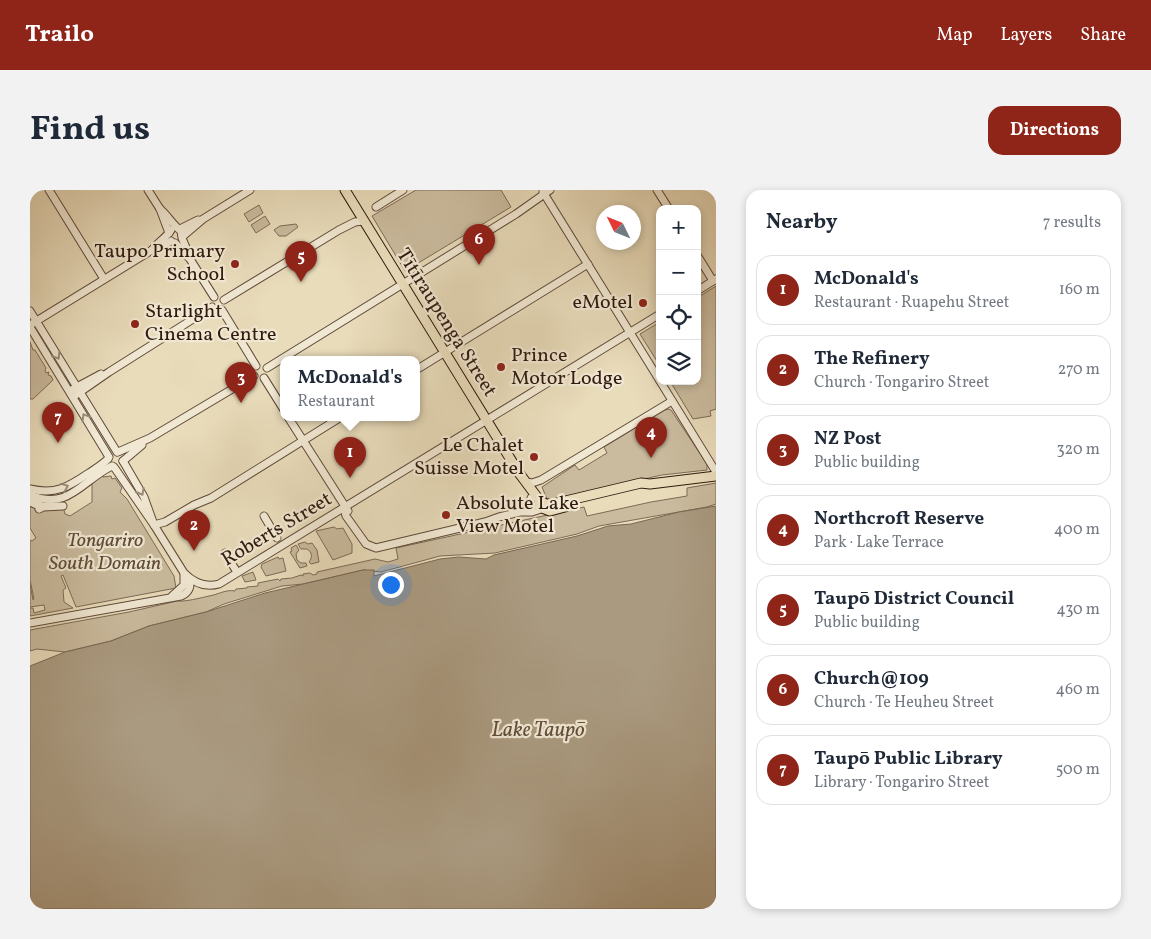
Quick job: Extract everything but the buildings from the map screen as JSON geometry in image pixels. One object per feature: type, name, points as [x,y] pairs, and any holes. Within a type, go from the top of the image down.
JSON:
[{"type":"main road","name":"Tītīraupenga Street","points":[[345,190],[486,421],[526,482],[534,504],[540,508]]},
{"type":"main road","name":"Tītīraupenga Street","points":[[519,472],[533,497]]},
{"type":"main road","points":[[533,497],[546,504],[641,483],[650,484],[716,476]]},
{"type":"main road","points":[[540,508],[550,511],[650,484]]},
{"type":"street","points":[[49,190],[104,279]]},
{"type":"street","points":[[148,190],[160,209],[167,216],[176,235],[214,297]]},
{"type":"street","points":[[32,324],[152,250],[159,248],[176,235],[248,190]]},
{"type":"street","points":[[376,207],[402,190]]},
{"type":"street","points":[[658,190],[667,205]]},
{"type":"street","points":[[287,356],[508,219],[546,191],[656,375]]},
{"type":"street","points":[[339,230],[351,220],[356,209]]},
{"type":"street","points":[[224,300],[339,230],[355,222],[363,221]]},
{"type":"street","points":[[701,261],[714,280],[701,288]]},
{"type":"street","points":[[420,368],[588,264]]},
{"type":"street","points":[[219,296],[224,300],[226,304],[222,310],[215,310],[212,307],[210,302],[214,297],[219,296]]},
{"type":"street","points":[[71,394],[212,307]]},
{"type":"street","points":[[222,310],[256,366]]},
{"type":"street","points":[[30,311],[32,324],[108,458],[189,579],[190,586],[187,592],[178,596],[30,623]]},
{"type":"street","name":"Roberts Street","points":[[189,579],[204,585],[219,584],[656,317]]},
{"type":"street","points":[[32,324],[78,390],[117,452],[122,455],[123,461],[144,497],[154,525]]},
{"type":"street","points":[[267,368],[280,360]]},
{"type":"street","points":[[256,366],[263,365],[267,368]]},
{"type":"street","points":[[254,376],[253,371],[256,366]]},
{"type":"street","points":[[254,376],[260,380],[264,378],[267,375],[267,368]]},
{"type":"street","points":[[30,489],[50,492],[63,489],[108,458],[112,453],[150,438],[254,376]]},
{"type":"street","points":[[264,378],[280,404]]},
{"type":"street","points":[[662,385],[716,472]]},
{"type":"street","points":[[525,511],[531,505],[536,489],[563,468],[672,401]]},
{"type":"street","points":[[290,421],[368,546],[376,548],[494,520],[499,517],[525,511],[532,512],[540,508],[571,502],[589,495]]},
{"type":"street","points":[[154,525],[164,522],[211,498],[335,421]]},
{"type":"street","points":[[30,495],[46,500],[59,500],[113,466],[120,466],[123,461],[150,438]]},
{"type":"street","points":[[526,482],[536,483],[555,470],[563,468]]},
{"type":"street","points":[[494,520],[500,521],[550,511]]},
{"type":"street","points":[[264,516],[277,538]]},
{"type":"street","points":[[225,554],[237,572]]},
{"type":"street","points":[[172,596],[184,584],[184,573]]},
{"type":"green space","points":[[416,190],[501,190],[511,207],[405,271],[372,216]]},
{"type":"green space","points":[[259,205],[263,213],[249,222],[244,214]]},
{"type":"green space","points":[[265,216],[270,224],[256,233],[251,225]]},
{"type":"green space","points":[[296,224],[298,227],[286,236],[279,236],[274,230],[280,226]]},
{"type":"green space","points":[[716,286],[716,409],[710,411],[711,416],[693,419],[672,385],[701,385],[701,295]]},
{"type":"green space","points":[[656,324],[656,360],[640,334]]},
{"type":"green space","points":[[30,342],[33,350],[35,350],[46,368],[46,373],[49,372],[48,375],[53,380],[33,399],[30,399]]},
{"type":"green space","points":[[669,409],[707,464],[707,470],[662,475],[550,500],[547,499],[542,487],[575,465],[579,470],[607,453],[604,447]]},
{"type":"green space","name":"Tongariro South Domain","points":[[103,473],[103,477],[111,476],[112,479],[115,478],[122,488],[120,492],[127,499],[174,576],[176,588],[76,607],[63,575],[61,576],[66,588],[63,590],[64,602],[73,608],[30,616],[30,608],[33,608],[34,613],[45,610],[44,605],[30,607],[30,584],[34,599],[30,580],[30,540],[32,541],[36,538],[30,528],[30,495],[40,505],[43,501],[47,502],[44,506],[63,506],[65,514],[70,516],[92,502],[92,483]]},
{"type":"green space","points":[[716,483],[716,504],[707,507],[599,526],[577,534],[495,553],[440,556],[381,572],[363,570],[303,584],[282,586],[224,604],[206,612],[149,626],[111,641],[65,652],[37,649],[30,651],[30,630],[129,612],[177,601],[193,600],[235,591],[236,589],[258,586],[258,583],[278,579],[280,581],[281,579],[303,576],[303,574],[310,573],[313,575],[317,574],[317,572],[375,559],[388,562],[398,559],[396,548],[584,507],[587,516],[687,496],[687,488]]},
{"type":"green space","points":[[334,527],[337,529],[343,528],[352,544],[352,553],[333,560],[316,531]]},
{"type":"green space","points":[[305,542],[308,544],[312,543],[317,550],[319,562],[311,564],[309,562],[310,552],[307,549],[301,549],[298,544]]},
{"type":"green space","points":[[296,545],[299,550],[296,554],[297,560],[301,563],[306,563],[307,566],[300,568],[290,552],[292,551],[291,548]]},
{"type":"green space","points":[[278,557],[279,559],[283,558],[286,571],[266,576],[261,567],[262,564]]},
{"type":"green space","points":[[253,572],[256,580],[245,582],[242,576]]},
{"type":"water","name":"Lake Taupō","points":[[716,506],[716,909],[30,909],[30,666],[65,652],[111,641],[149,626],[206,612],[265,593],[363,570],[374,570],[374,576],[440,559],[459,557],[486,559],[494,555],[577,536],[608,526],[631,524],[679,512]]},
{"type":"place","name":"Taupo Primary School","points":[[235,264]]},
{"type":"place","name":"Church@109","points":[[479,265]]},
{"type":"place","name":"Taupō District Council","points":[[301,282]]},
{"type":"place","name":"eMotel","points":[[643,303]]},
{"type":"place","name":"Starlight Cinema Centre","points":[[135,324]]},
{"type":"place","name":"Prince Motor Lodge","points":[[501,367]]},
{"type":"place","name":"NZ Post","points":[[241,403]]},
{"type":"place","name":"Taupō Public Library","points":[[58,443]]},
{"type":"place","name":"Le Chalet Suisse Motel","points":[[534,457]]},
{"type":"place","name":"Northcroft Reserve","points":[[651,458]]},
{"type":"place","name":"McDonald's","points":[[350,478]]},
{"type":"place","name":"Absolute Lake View Motel","points":[[446,515]]},
{"type":"place","name":"The Refinery","points":[[194,551]]}]
